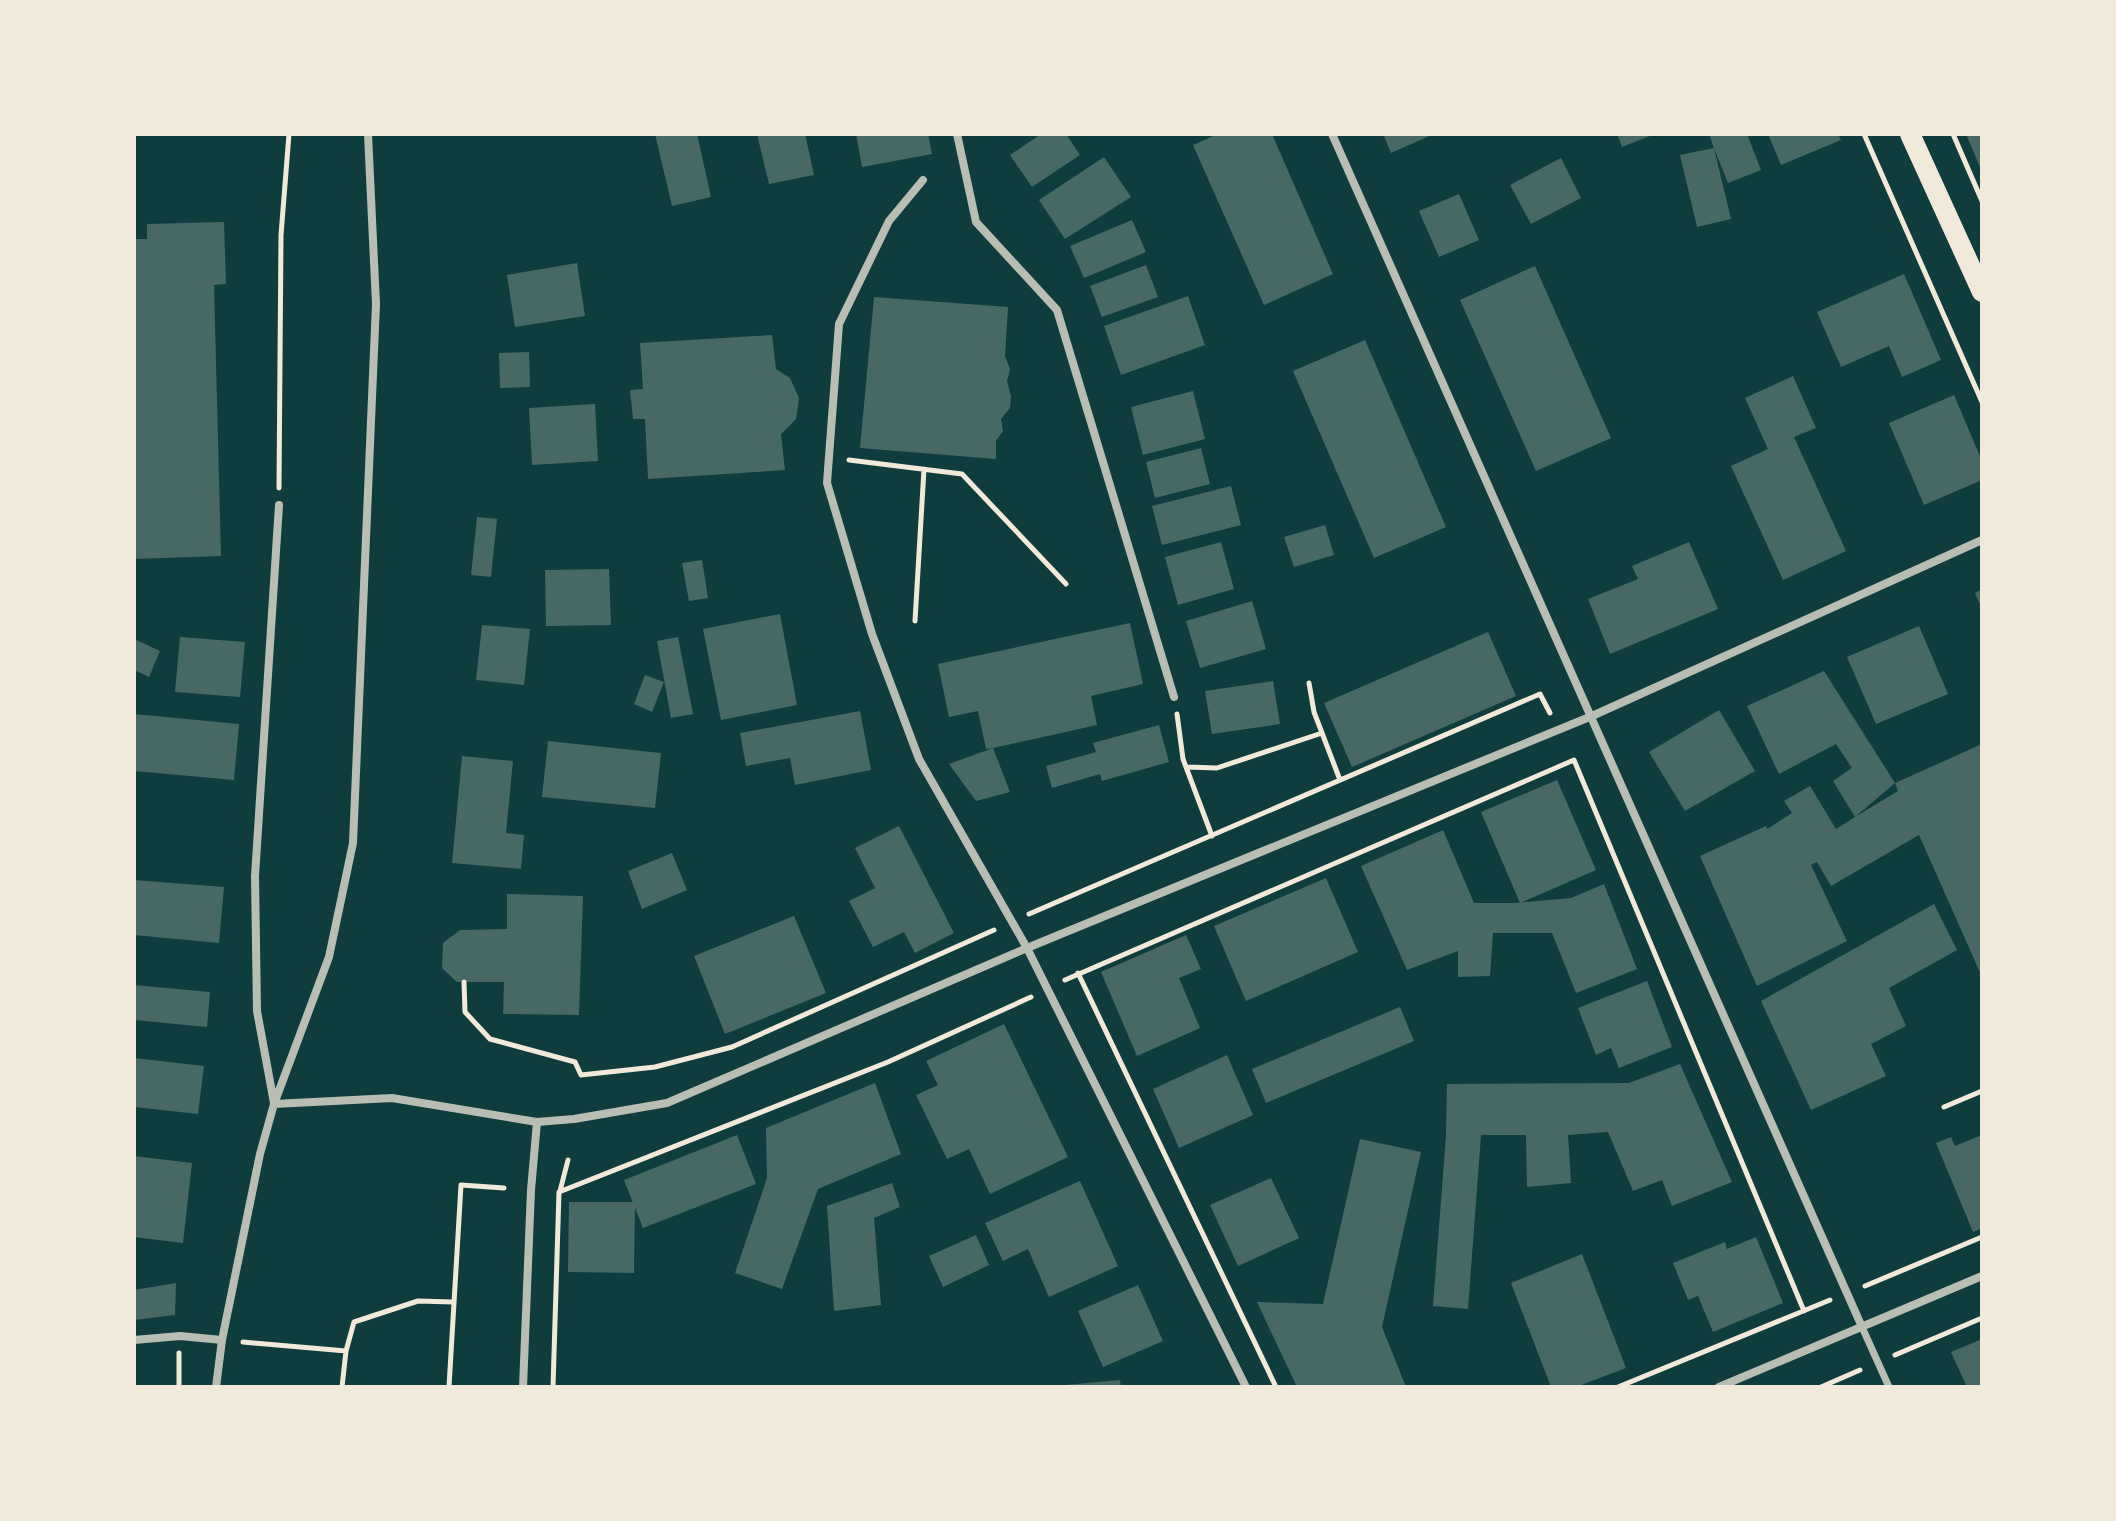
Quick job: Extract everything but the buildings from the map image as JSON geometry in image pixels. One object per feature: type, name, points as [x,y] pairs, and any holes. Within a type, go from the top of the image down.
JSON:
[{"type":"main road","points":[[1910,134],[1982,292]]},
{"type":"street","points":[[216,1387],[222,1340],[260,1154],[274,1104],[329,957],[353,843],[376,304],[368,134]]},
{"type":"street","points":[[957,134],[976,222],[1057,310],[1174,697]]},
{"type":"street","points":[[1332,134],[1889,1387]]},
{"type":"street","points":[[923,180],[889,221],[839,324],[827,483],[867,619],[919,759],[1048,988],[1246,1387]]},
{"type":"street","points":[[274,1104],[257,1011],[255,876],[279,505]]},
{"type":"street","points":[[274,1104],[392,1098],[537,1122],[667,1103],[1027,948],[1592,716],[1982,540]]},
{"type":"street","points":[[523,1387],[531,1190],[537,1122]]},
{"type":"street","points":[[1719,1387],[1982,1276]]},
{"type":"street","points":[[134,1340],[180,1336],[222,1340]]},
{"type":"path","points":[[279,505],[281,235],[289,134]]},
{"type":"path","points":[[1864,134],[1982,402]]},
{"type":"path","points":[[1953,134],[1982,201]]},
{"type":"path","points":[[828,458],[962,474],[1066,584]]},
{"type":"path","points":[[915,621],[924,469]]},
{"type":"path","points":[[1309,683],[1314,712],[1340,780]]},
{"type":"path","points":[[464,982],[465,1012],[490,1039],[575,1062],[581,1075],[655,1067],[732,1047],[1012,922],[1540,694],[1574,760],[1804,1311]]},
{"type":"path","points":[[1174,697],[1187,767],[1212,836]]},
{"type":"path","points":[[1187,767],[1217,768],[1322,733]]},
{"type":"path","points":[[559,1192],[888,1062],[1078,973],[1574,760]]},
{"type":"path","points":[[1078,973],[1276,1387]]},
{"type":"path","points":[[1944,1107],[1982,1091]]},
{"type":"path","points":[[553,1387],[559,1192],[568,1160]]},
{"type":"path","points":[[449,1387],[461,1185],[504,1188]]},
{"type":"path","points":[[1618,1387],[1982,1237]]},
{"type":"path","points":[[342,1387],[346,1351],[354,1322],[418,1301],[453,1302]]},
{"type":"path","points":[[1821,1387],[1982,1318]]},
{"type":"path","points":[[179,1387],[180,1336]]},
{"type":"path","points":[[222,1340],[346,1351]]}]
